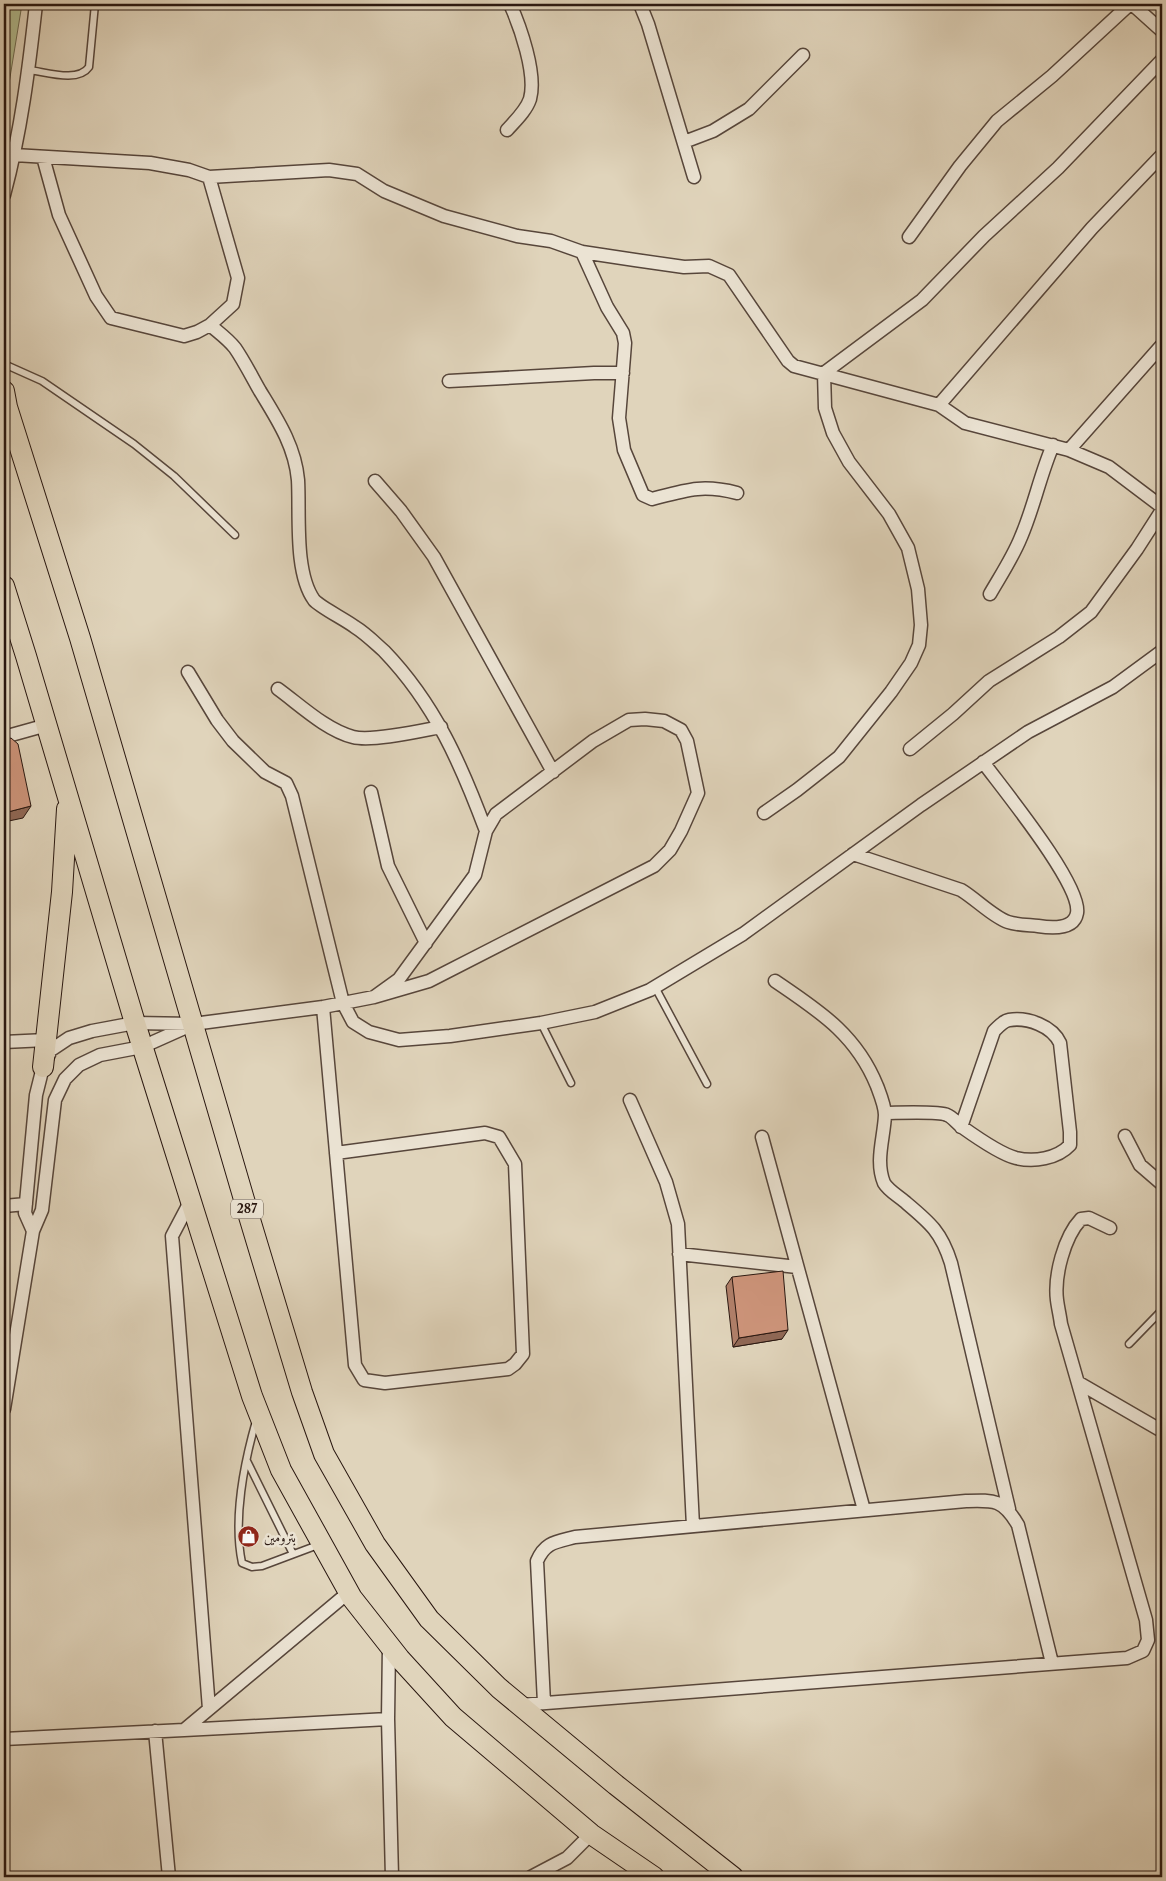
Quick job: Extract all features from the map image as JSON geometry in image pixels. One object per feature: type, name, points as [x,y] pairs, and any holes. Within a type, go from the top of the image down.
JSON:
[{"type":"main road","name":"287","points":[[4,391],[80,638],[282,1326],[324,1454],[375,1544],[429,1619],[499,1688],[616,1785],[733,1877]]},
{"type":"main road","points":[[4,586],[142,1047],[257,1408],[281,1470],[349,1592],[388,1645],[453,1716],[591,1834],[654,1877]]},
{"type":"main road","points":[[43,1067],[62,892],[67,795]]},
{"type":"street","points":[[4,195],[14,155],[29,70],[36,4]]},
{"type":"street","points":[[507,130],[523,111],[530,98],[531,77],[526,50],[510,4]]},
{"type":"street","points":[[640,4],[648,24],[694,176]]},
{"type":"street","points":[[909,237],[960,166],[997,121],[1052,76],[1131,4],[1162,31]]},
{"type":"street","points":[[684,142],[713,131],[749,108],[803,55]]},
{"type":"street","points":[[824,373],[922,300],[984,236],[1058,168],[1162,60]]},
{"type":"street","points":[[14,155],[150,163],[189,170],[208,177],[329,170],[357,174],[384,190],[444,216],[517,236],[551,241],[582,252],[684,267],[709,266],[729,275],[788,361],[794,366],[939,405],[966,423],[1069,450],[1108,467],[1162,509],[1137,549],[1091,612],[1059,637],[989,681],[953,714],[910,749]]},
{"type":"street","points":[[939,405],[1092,228],[1162,156]]},
{"type":"street","points":[[43,157],[59,215],[96,296],[111,318],[184,336],[210,325],[233,304],[238,278],[208,177]]},
{"type":"street","points":[[582,252],[607,307],[623,333],[625,343],[619,418],[624,450],[643,495],[652,499],[695,488],[720,489],[737,494]]},
{"type":"street","points":[[210,325],[234,347],[283,429],[294,457],[298,480],[298,518],[302,566],[314,601],[357,628],[384,651],[412,684],[441,727],[465,774],[486,831]]},
{"type":"street","points":[[1069,450],[1162,346]]},
{"type":"street","points":[[449,381],[594,373],[623,374]]},
{"type":"street","points":[[764,813],[840,757],[891,692],[911,663],[919,645],[921,625],[918,589],[908,548],[890,514],[850,462],[833,433],[825,408],[824,373]]},
{"type":"street","points":[[990,594],[1022,536],[1052,445]]},
{"type":"street","points":[[375,481],[401,511],[434,557],[553,772]]},
{"type":"street","points":[[188,672],[217,720],[233,741],[266,772],[286,783],[292,796],[343,1003],[353,1022],[369,1032],[399,1040],[450,1036],[541,1023],[595,1012],[655,987],[743,934],[983,762],[1028,732],[1113,687],[1162,652]]},
{"type":"street","points":[[278,689],[336,731],[355,738],[390,736],[441,727]]},
{"type":"street","points":[[33,1231],[25,1213],[36,1095],[43,1067],[52,1050],[69,1038],[92,1031],[135,1023],[193,1024],[324,1007],[374,997],[429,981],[654,866],[670,850],[690,813],[698,793],[687,741],[681,730],[664,721],[645,718],[629,720],[593,741],[496,814],[486,831],[475,875],[399,979],[374,997]]},
{"type":"street","points":[[4,737],[47,725]]},
{"type":"street","points":[[854,854],[961,890],[1007,922],[1054,928],[1067,925],[1075,918],[1077,905],[1065,878],[1040,837],[983,762]]},
{"type":"street","points":[[370,792],[388,866],[426,943]]},
{"type":"street","points":[[775,981],[827,1017],[851,1042],[872,1074],[880,1093],[885,1113],[880,1163],[880,1172],[885,1185],[925,1219],[940,1235],[946,1246],[1009,1509],[1018,1525],[1052,1663]]},
{"type":"street","points":[[324,1007],[336,1153],[355,1365],[364,1380],[385,1383],[508,1369],[515,1364],[523,1354],[515,1164],[499,1137],[485,1133],[336,1153]]},
{"type":"street","points":[[885,1113],[946,1114],[961,1127],[1015,1158],[1039,1159],[1053,1157],[1064,1152],[1070,1145],[1070,1132],[1060,1042],[1056,1033],[1030,1021],[1008,1020],[999,1025],[994,1031],[961,1127]]},
{"type":"street","points":[[4,1409],[33,1231],[42,1210],[55,1100],[65,1079],[79,1065],[100,1055],[142,1047],[193,1024]]},
{"type":"street","points":[[4,1042],[46,1040]]},
{"type":"street","points":[[630,1100],[666,1182],[678,1224],[693,1526]]},
{"type":"street","points":[[1125,1136],[1140,1165],[1162,1184]]},
{"type":"street","points":[[762,1137],[864,1510]]},
{"type":"street","points":[[191,1200],[172,1236],[209,1709]]},
{"type":"street","points":[[4,1206],[26,1204]]},
{"type":"street","points":[[520,1705],[1127,1658],[1143,1651],[1148,1640],[1146,1620],[1061,1324],[1056,1299],[1058,1271],[1072,1228],[1081,1219],[1089,1218],[1110,1228]]},
{"type":"street","points":[[679,1254],[797,1267]]},
{"type":"street","points":[[1079,1383],[1162,1431]]},
{"type":"street","points":[[544,1703],[537,1561],[541,1552],[550,1544],[575,1537],[966,1500],[990,1500],[1009,1509]]},
{"type":"street","points":[[184,1730],[349,1592]]},
{"type":"street","points":[[388,1645],[392,1877]]},
{"type":"street","points":[[4,1740],[388,1719]]},
{"type":"street","points":[[155,1731],[169,1877]]},
{"type":"street","points":[[531,1877],[567,1858],[591,1834]]},
{"type":"lane","points":[[29,70],[72,76],[86,71],[89,67],[95,4]]},
{"type":"lane","points":[[4,364],[42,381],[134,444],[174,476],[236,535]]},
{"type":"lane","points":[[655,987],[707,1084]]},
{"type":"lane","points":[[541,1023],[570,1083]]},
{"type":"lane","points":[[1129,1344],[1162,1310]]},
{"type":"lane","points":[[257,1408],[256,1422],[246,1460],[238,1535],[242,1563],[252,1567],[262,1566],[322,1543]]},
{"type":"lane","points":[[246,1460],[293,1554]]},
{"type":"green space","points":[[4,4],[22,4],[4,114]]},
{"type":"building","points":[[11,738],[18,744],[31,806],[4,813],[4,740]]},
{"type":"building","points":[[783,1271],[788,1330],[739,1338],[732,1277]]},
{"type":"place","name":"بترومين","points":[[248,1537]]}]
